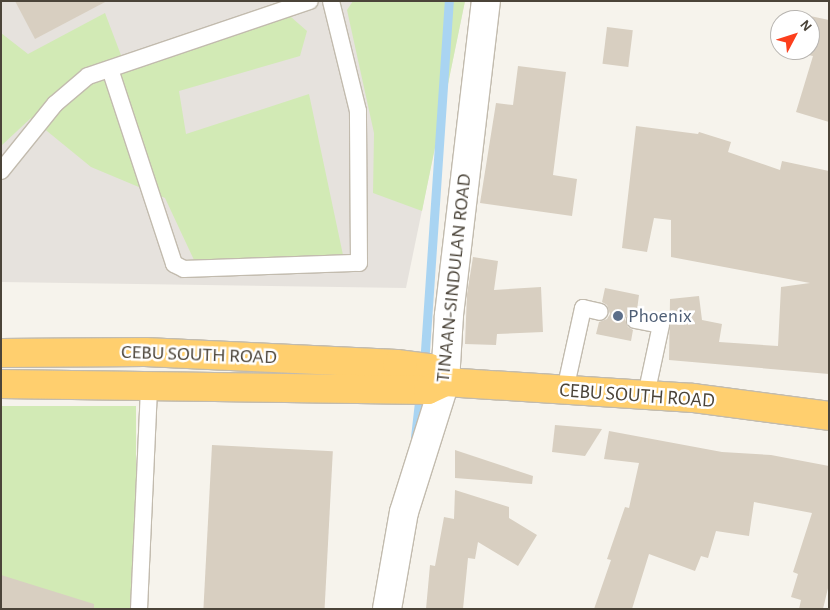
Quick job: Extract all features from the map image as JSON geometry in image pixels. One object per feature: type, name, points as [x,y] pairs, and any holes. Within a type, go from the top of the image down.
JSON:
[{"type":"highway","name":"CEBU SOUTH ROAD","points":[[1,353],[146,352],[396,377],[565,390],[646,394],[829,416]]},
{"type":"highway","name":"CEBU SOUTH ROAD","points":[[1,384],[149,385],[396,377]]},
{"type":"street","name":"TINAAN-SINDULAN ROAD","points":[[387,609],[404,512],[449,315],[486,1]]},
{"type":"lane","points":[[1,171],[55,104],[88,76],[310,1]]},
{"type":"lane","points":[[110,69],[174,264],[184,269],[359,263],[358,111],[330,1]]},
{"type":"lane","points":[[565,390],[583,308],[600,312]]},
{"type":"lane","points":[[635,320],[661,325],[646,394]]},
{"type":"lane","points":[[139,609],[149,385]]},
{"type":"shaded area","points":[[1,1],[465,1],[406,288],[1,282]]},
{"type":"green space","points":[[353,1],[465,1],[422,211],[373,193],[374,133],[347,10]]},
{"type":"green space","points":[[275,3],[307,31],[300,56],[179,91],[186,134],[309,94],[343,255],[194,260],[165,198],[91,167],[31,118],[1,146],[1,33],[28,54],[105,13],[127,71]]},
{"type":"green space","points":[[1,406],[136,406],[136,609],[1,609]]},
{"type":"building","points":[[15,1],[107,1],[35,39]]},
{"type":"building","points":[[820,18],[829,20],[829,122],[796,112],[812,60],[820,60]]},
{"type":"building","points":[[607,27],[633,30],[628,67],[602,64]]},
{"type":"building","points":[[518,66],[566,72],[553,175],[577,179],[572,216],[480,203],[496,103],[513,105]]},
{"type":"building","points":[[636,126],[698,134],[699,132],[731,142],[728,152],[780,170],[782,161],[829,171],[829,374],[669,360],[670,299],[699,296],[702,320],[722,324],[719,342],[778,346],[781,287],[810,283],[671,257],[671,220],[654,218],[647,252],[622,248]]},
{"type":"building","points":[[473,257],[498,261],[494,290],[541,287],[543,332],[497,334],[496,345],[465,344],[467,294]]},
{"type":"building","name":"Phoenix","points":[[605,288],[639,295],[637,310],[628,313],[625,319],[628,327],[633,330],[631,341],[596,334],[599,322],[607,319],[610,314],[607,305],[602,302]]},
{"type":"building","points":[[555,425],[602,429],[585,456],[552,452]]},
{"type":"building","points":[[609,431],[722,452],[771,455],[829,466],[829,584],[823,609],[799,609],[801,600],[791,597],[798,574],[793,572],[812,513],[754,502],[749,536],[716,531],[708,558],[701,556],[695,571],[649,554],[632,609],[594,609],[611,560],[607,559],[625,507],[629,508],[639,463],[604,459]]},
{"type":"building","points":[[212,445],[333,451],[325,609],[203,609]]},
{"type":"building","points":[[455,450],[533,476],[532,484],[455,478]]},
{"type":"building","points":[[455,490],[509,507],[509,518],[537,535],[518,566],[478,542],[475,559],[468,558],[463,609],[426,609],[430,565],[435,566],[444,517],[454,519]]},
{"type":"building","points":[[1,575],[94,604],[94,609],[1,609]]},
{"type":"waterway","points":[[424,365],[449,1]]},
{"type":"waterway","points":[[415,437],[420,393]]},
{"type":"place","name":"Phoenix","points":[[618,316]]}]
